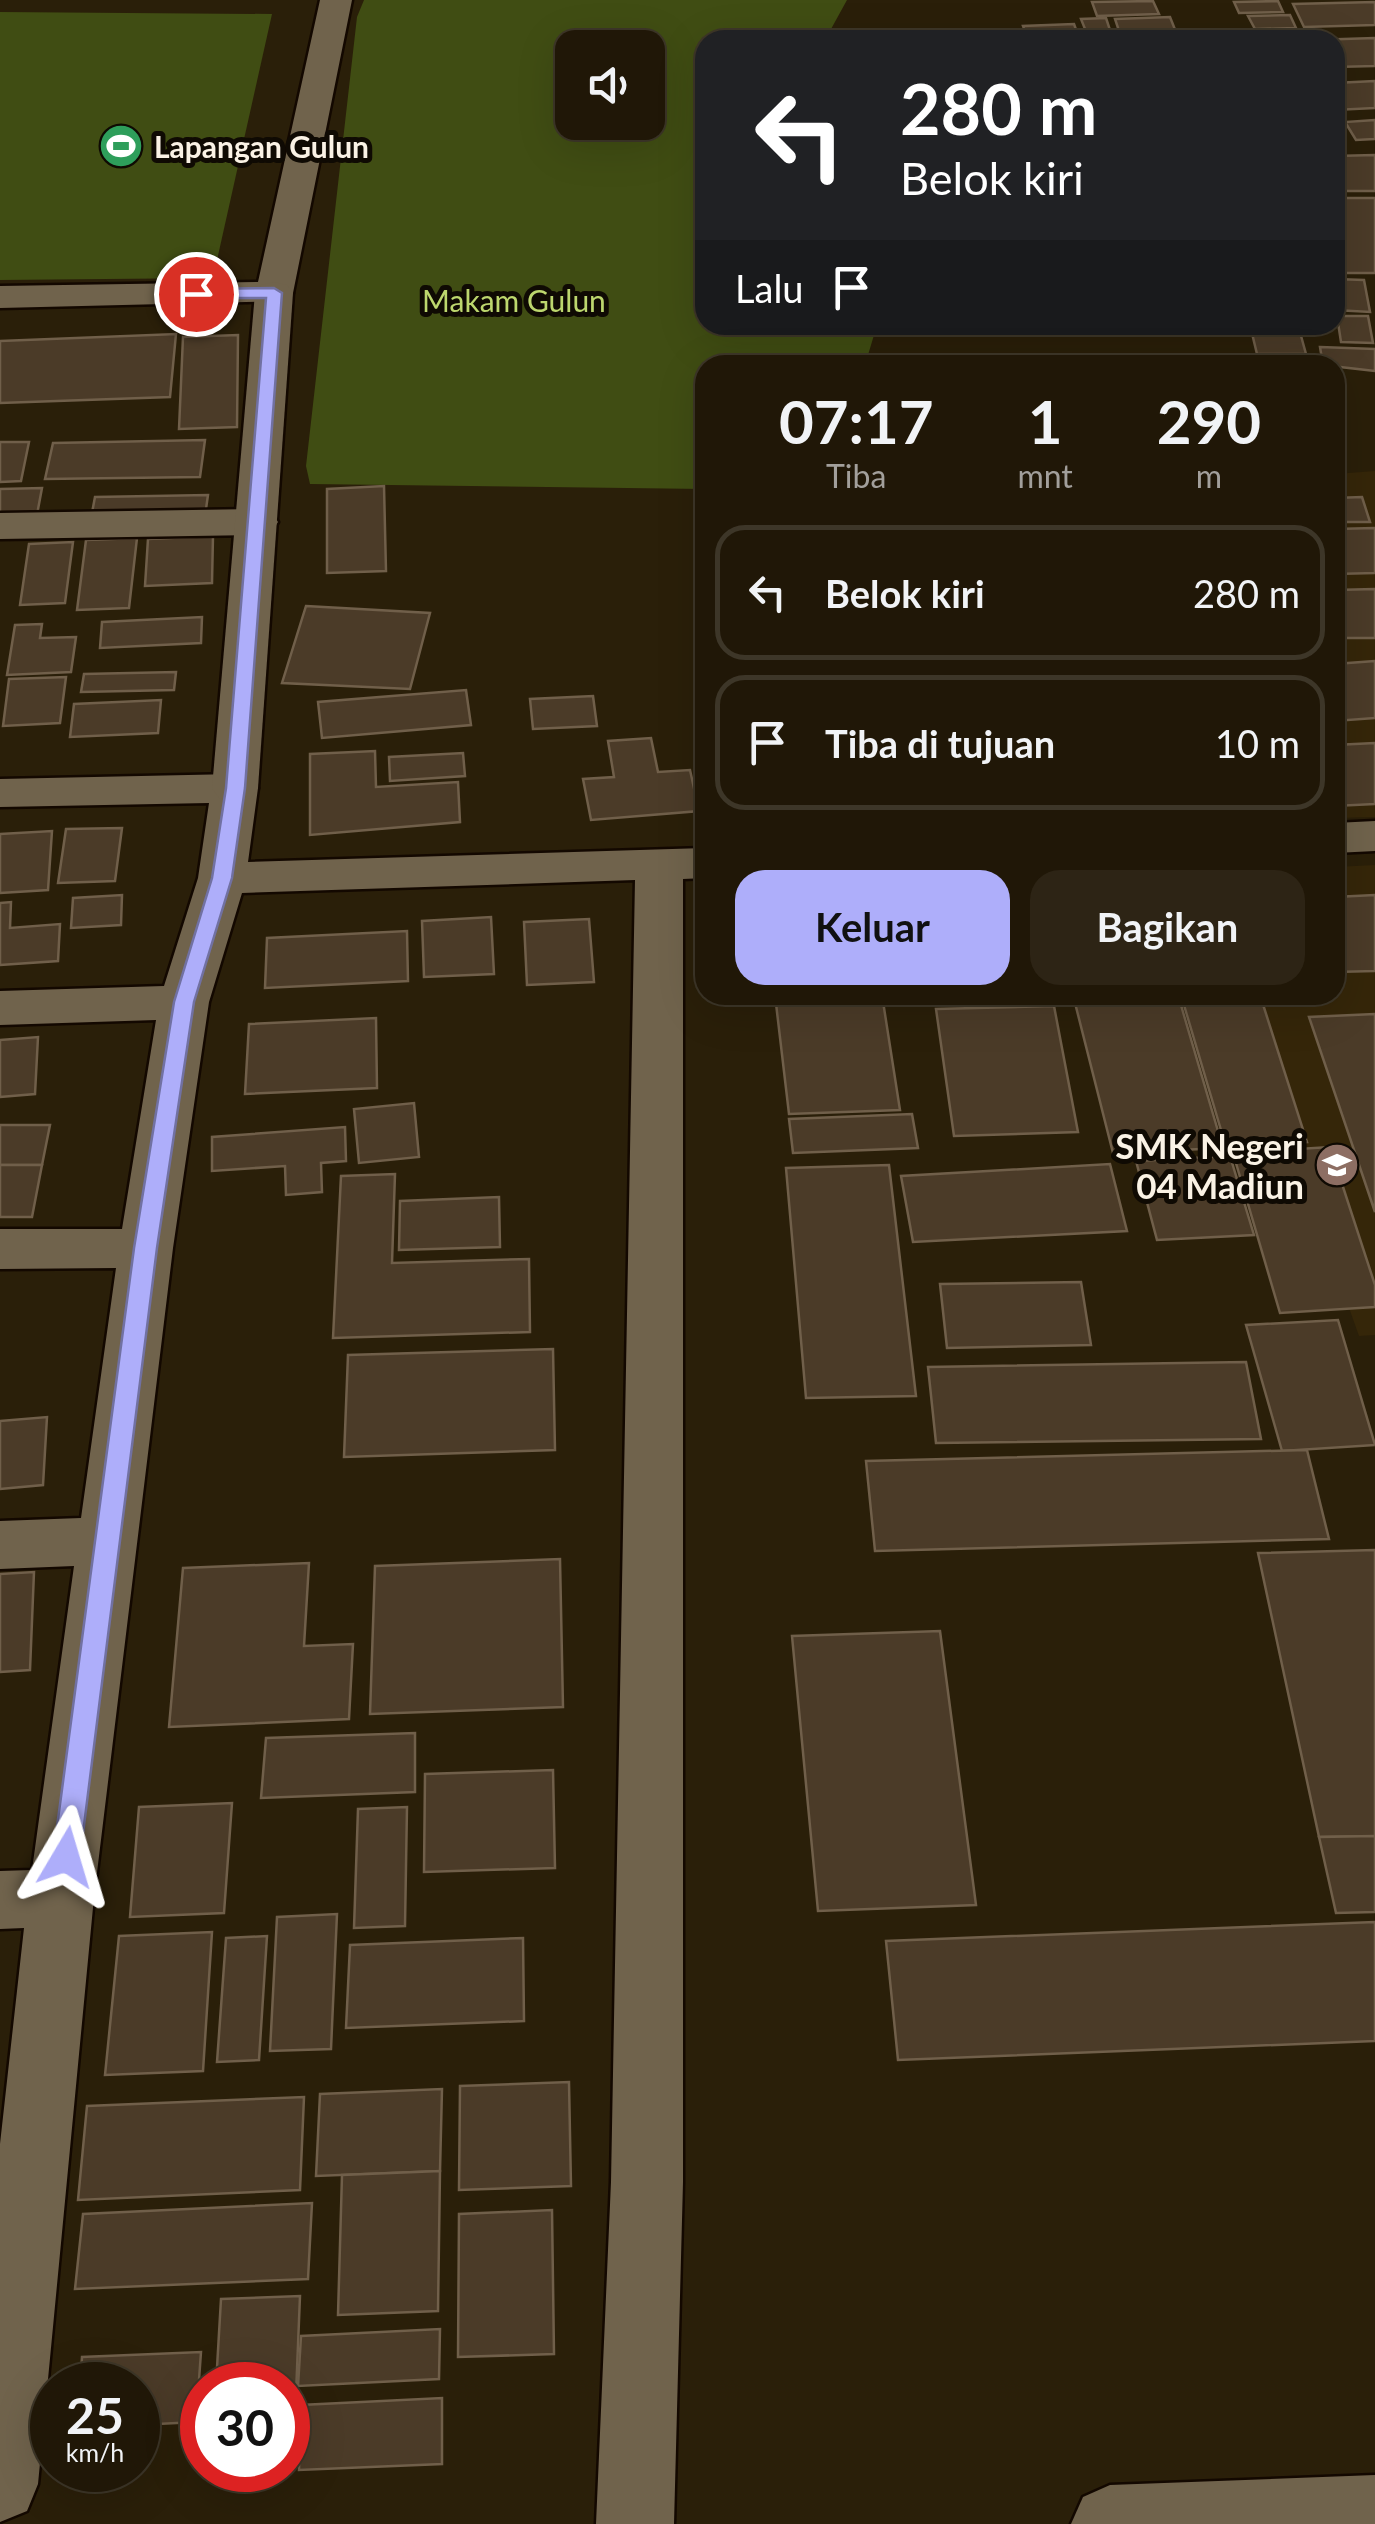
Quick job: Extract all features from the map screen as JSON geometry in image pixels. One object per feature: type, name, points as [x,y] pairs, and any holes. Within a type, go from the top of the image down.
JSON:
[{"type":"street","points":[[0,2484],[31,1898],[106,1542],[184,1002],[222,878],[236,788],[274,293],[301,170],[316,77],[336,0]]},
{"type":"street","points":[[0,297],[274,293]]},
{"type":"street","points":[[0,526],[257,522]]},
{"type":"street","points":[[0,793],[236,788]]},
{"type":"street","points":[[1345,838],[1375,836]]},
{"type":"street","points":[[222,878],[682,864],[635,2524]]},
{"type":"street","points":[[0,1008],[184,1002]]},
{"type":"street","points":[[0,1249],[146,1248]]},
{"type":"street","points":[[0,1545],[106,1542]]},
{"type":"street","points":[[1110,2524],[1375,2514]]},
{"type":"shaded area","points":[[1375,471],[1375,817],[1345,818],[1345,473]]},
{"type":"shaded area","name":"SMK Negeri 04 Madiun","points":[[1375,865],[1375,1335],[1359,1336],[1242,1005],[1345,1005],[1345,866]]},
{"type":"green space","name":"Makam Gulun","points":[[364,0],[847,0],[830,30],[695,30],[695,335],[874,335],[868,355],[695,355],[695,489],[310,484],[306,466],[357,17]]},
{"type":"green space","name":"Lapangan Gulun","points":[[0,12],[272,14],[213,278],[0,280]]},
{"type":"building","points":[[1153,1],[1159,14],[1097,16],[1092,2]]},
{"type":"building","points":[[1278,1],[1283,12],[1239,13],[1234,2]]},
{"type":"building","points":[[1375,2],[1375,25],[1304,27],[1293,4]]},
{"type":"building","points":[[1290,15],[1296,28],[1255,29],[1248,16]]},
{"type":"building","points":[[1170,17],[1175,30],[1119,30],[1115,19]]},
{"type":"building","points":[[1106,18],[1110,30],[1085,30],[1081,19]]},
{"type":"building","points":[[1074,24],[1076,30],[1025,30],[1023,26]]},
{"type":"building","points":[[1375,38],[1375,66],[1345,67],[1345,39]]},
{"type":"building","points":[[1375,81],[1375,108],[1345,110],[1345,82]]},
{"type":"building","points":[[1375,120],[1375,139],[1356,140],[1345,122]]},
{"type":"building","points":[[1375,155],[1375,191],[1345,191],[1345,156]]},
{"type":"building","points":[[1345,198],[1375,198],[1375,273],[1345,273]]},
{"type":"building","points":[[1345,279],[1364,280],[1370,312],[1345,311]]},
{"type":"building","points":[[1345,316],[1368,316],[1373,343],[1341,342]]},
{"type":"building","points":[[176,334],[170,397],[0,403],[0,341]]},
{"type":"building","points":[[238,335],[237,427],[179,429],[183,337]]},
{"type":"building","points":[[1252,335],[1301,335],[1306,354],[1257,354]]},
{"type":"building","points":[[1320,347],[1375,349],[1375,371],[1345,368],[1345,355],[1321,355]]},
{"type":"building","points":[[205,440],[200,477],[45,479],[53,443]]},
{"type":"building","points":[[0,442],[29,442],[21,481],[0,482]]},
{"type":"building","points":[[384,486],[386,571],[327,573],[327,489]]},
{"type":"building","points":[[42,488],[36,520],[0,520],[0,489]]},
{"type":"building","points":[[208,495],[205,516],[91,518],[95,497]]},
{"type":"building","points":[[1362,497],[1370,522],[1345,522],[1345,498]]},
{"type":"building","points":[[1375,528],[1375,573],[1345,574],[1345,529]]},
{"type":"building","points":[[213,536],[212,583],[145,586],[148,539]]},
{"type":"building","points":[[137,538],[129,608],[77,610],[86,540]]},
{"type":"building","points":[[73,542],[65,603],[20,605],[29,544]]},
{"type":"building","points":[[1375,589],[1375,638],[1345,638],[1345,590]]},
{"type":"building","points":[[306,606],[430,613],[410,689],[282,683]]},
{"type":"building","points":[[202,617],[201,643],[100,648],[102,622]]},
{"type":"building","points":[[42,624],[40,638],[76,637],[71,672],[7,675],[15,625]]},
{"type":"building","points":[[1375,661],[1375,718],[1345,720],[1345,663]]},
{"type":"building","points":[[176,672],[174,690],[81,692],[84,674]]},
{"type":"building","points":[[66,677],[60,723],[3,726],[9,679]]},
{"type":"building","points":[[466,690],[471,725],[322,738],[318,702]]},
{"type":"building","points":[[593,696],[597,726],[533,729],[530,699]]},
{"type":"building","points":[[161,700],[158,733],[70,737],[74,704]]},
{"type":"building","points":[[651,738],[658,772],[690,770],[695,811],[591,820],[583,779],[614,777],[608,741]]},
{"type":"building","points":[[1375,743],[1375,804],[1345,806],[1345,744]]},
{"type":"building","points":[[375,751],[376,787],[458,782],[460,822],[310,835],[310,754]]},
{"type":"building","points":[[463,753],[465,776],[390,781],[389,757]]},
{"type":"building","points":[[122,828],[115,881],[58,883],[66,829]]},
{"type":"building","points":[[52,831],[48,890],[0,893],[0,834]]},
{"type":"building","points":[[122,895],[121,925],[71,928],[73,898]]},
{"type":"building","points":[[1375,895],[1375,971],[1345,972],[1345,896]]},
{"type":"building","points":[[11,902],[10,928],[60,924],[58,961],[0,965],[0,903]]},
{"type":"building","points":[[491,917],[494,974],[424,977],[422,921]]},
{"type":"building","points":[[589,919],[594,982],[527,985],[524,922]]},
{"type":"building","points":[[407,931],[408,981],[265,988],[267,938]]},
{"type":"building","points":[[776,1005],[884,1005],[900,1110],[789,1114]]},
{"type":"building","points":[[1076,1005],[1181,1005],[1223,1148],[1113,1153]]},
{"type":"building","points":[[1184,1005],[1263,1005],[1307,1142],[1226,1147]]},
{"type":"building","points":[[1054,1006],[1078,1132],[954,1136],[936,1009]]},
{"type":"building","points":[[1375,1014],[1375,1212],[1309,1017]]},
{"type":"building","points":[[376,1018],[377,1088],[245,1094],[249,1024]]},
{"type":"building","points":[[38,1037],[35,1094],[0,1097],[0,1040]]},
{"type":"building","points":[[414,1103],[419,1157],[359,1163],[354,1109]]},
{"type":"building","points":[[912,1114],[918,1148],[793,1153],[789,1119]]},
{"type":"building","points":[[0,1125],[50,1125],[42,1165],[0,1165]]},
{"type":"building","points":[[345,1127],[346,1161],[321,1163],[322,1192],[286,1195],[285,1166],[212,1171],[212,1137]]},
{"type":"building","points":[[1330,1147],[1375,1285],[1375,1307],[1280,1313],[1233,1153]]},
{"type":"building","points":[[1230,1156],[1254,1235],[1157,1240],[1136,1161]]},
{"type":"building","points":[[1110,1164],[1127,1231],[913,1242],[901,1176]]},
{"type":"building","points":[[0,1165],[42,1165],[32,1217],[0,1217]]},
{"type":"building","points":[[889,1165],[916,1396],[806,1398],[786,1168]]},
{"type":"building","points":[[395,1174],[392,1263],[529,1259],[530,1332],[333,1338],[341,1176]]},
{"type":"building","points":[[499,1197],[500,1247],[399,1250],[400,1201]]},
{"type":"building","points":[[1081,1282],[1091,1345],[947,1348],[940,1284]]},
{"type":"building","points":[[1338,1320],[1375,1445],[1282,1451],[1246,1325]]},
{"type":"building","points":[[553,1349],[555,1450],[344,1457],[348,1355]]},
{"type":"building","points":[[1246,1362],[1261,1439],[936,1443],[928,1367]]},
{"type":"building","points":[[47,1417],[43,1485],[0,1489],[0,1421]]},
{"type":"building","points":[[1307,1450],[1329,1539],[875,1551],[866,1461]]},
{"type":"building","points":[[1375,1550],[1375,1836],[1319,1837],[1258,1553]]},
{"type":"building","points":[[560,1559],[563,1707],[370,1714],[375,1566]]},
{"type":"building","points":[[309,1563],[304,1646],[353,1644],[349,1719],[169,1727],[183,1568]]},
{"type":"building","points":[[34,1572],[30,1670],[0,1672],[0,1574]]},
{"type":"building","points":[[940,1631],[976,1905],[818,1911],[792,1636]]},
{"type":"building","points":[[415,1733],[415,1792],[261,1798],[266,1738]]},
{"type":"building","points":[[553,1770],[555,1868],[424,1872],[425,1774]]},
{"type":"building","points":[[232,1803],[224,1913],[130,1917],[139,1807]]},
{"type":"building","points":[[407,1807],[405,1926],[354,1928],[358,1809]]},
{"type":"building","points":[[1375,1836],[1375,1912],[1336,1913],[1319,1837]]},
{"type":"building","points":[[337,1914],[331,2049],[270,2051],[277,1917]]},
{"type":"building","points":[[1375,1922],[1375,2041],[898,2060],[886,1941]]},
{"type":"building","points":[[212,1932],[203,2071],[105,2075],[119,1936]]},
{"type":"building","points":[[267,1936],[259,2060],[217,2062],[226,1938]]},
{"type":"building","points":[[523,1938],[524,2021],[346,2028],[350,1945]]},
{"type":"building","points":[[569,2082],[571,2186],[459,2190],[460,2086]]},
{"type":"building","points":[[442,2089],[440,2171],[316,2176],[320,2094]]},
{"type":"building","points":[[304,2097],[300,2190],[78,2200],[87,2106]]},
{"type":"building","points":[[440,2171],[438,2311],[338,2315],[342,2175]]},
{"type":"building","points":[[312,2203],[308,2279],[75,2289],[83,2214]]},
{"type":"building","points":[[552,2210],[554,2354],[458,2357],[459,2214]]},
{"type":"building","points":[[300,2296],[297,2362],[217,2362],[221,2299]]},
{"type":"building","points":[[440,2329],[439,2379],[310,2385],[310,2362],[299,2362],[301,2336]]},
{"type":"building","points":[[201,2352],[200,2362],[180,2362],[180,2423],[160,2424],[160,2362],[82,2362],[82,2357]]},
{"type":"building","points":[[442,2398],[442,2464],[310,2470],[310,2405]]},
{"type":"place","name":"Lapangan Gulun","points":[[121,146]]},
{"type":"place","name":"SMK Negeri 04 Madiun","points":[[1337,1165]]},
{"type":"route","points":[[66,1857],[146,1248],[184,1002],[222,878],[236,788],[274,293],[196,294]]}]
